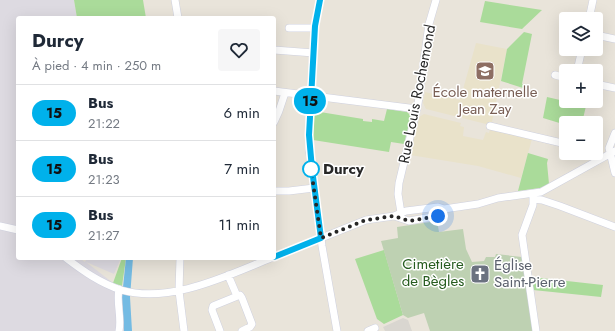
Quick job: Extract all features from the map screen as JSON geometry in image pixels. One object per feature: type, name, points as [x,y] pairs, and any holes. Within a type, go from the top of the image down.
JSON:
[{"type":"street","points":[[175,0],[178,16]]},
{"type":"street","points":[[320,0],[315,28],[309,135],[321,238],[337,331]]},
{"type":"street","name":"Rue Louis Rochemond","points":[[397,214],[399,183],[417,109],[429,24],[436,0]]},
{"type":"street","points":[[590,12],[593,0]]},
{"type":"street","points":[[289,28],[315,28]]},
{"type":"street","points":[[603,37],[615,40]]},
{"type":"street","points":[[276,50],[314,53]]},
{"type":"street","points":[[555,75],[559,76]]},
{"type":"street","points":[[603,85],[615,88]]},
{"type":"street","points":[[276,92],[417,109]]},
{"type":"street","points":[[276,118],[280,111],[285,93]]},
{"type":"street","points":[[490,126],[559,142]]},
{"type":"street","points":[[615,133],[609,145],[612,152],[615,173]]},
{"type":"street","points":[[276,256],[366,220],[438,207],[444,209],[478,204],[498,198],[533,196],[545,191],[591,160]]},
{"type":"street","points":[[276,191],[314,188]]},
{"type":"street","points":[[533,196],[615,227]]},
{"type":"street","points":[[533,196],[533,205],[522,235],[536,331]]},
{"type":"street","points":[[0,226],[16,230]]},
{"type":"street","points":[[69,260],[95,278],[121,290],[149,293],[178,291],[195,287],[266,260]]},
{"type":"street","points":[[180,260],[178,291],[184,331]]},
{"type":"street","points":[[228,275],[237,296]]},
{"type":"street","points":[[119,331],[120,323],[118,296],[121,290]]},
{"type":"street","points":[[220,331],[212,308],[214,304],[240,295],[252,322],[251,326],[242,331]]},
{"type":"shaded area","points":[[0,0],[74,0],[77,16],[16,16],[16,260],[82,260],[85,262],[86,260],[120,260],[114,274],[86,262],[113,283],[122,286],[124,331],[0,331]]},
{"type":"shaded area","name":"École maternelle Jean Zay","points":[[476,43],[507,49],[492,122],[486,124],[426,109],[423,103],[425,92],[460,100]]},
{"type":"shaded area","points":[[424,114],[461,123],[460,126],[464,127],[463,136],[483,140],[486,132],[489,133],[490,129],[532,139],[521,178],[478,166],[410,155],[419,117]]},
{"type":"shaded area","points":[[403,318],[408,320],[412,331],[385,331],[383,327]]},
{"type":"green space","points":[[74,0],[143,0],[146,16],[77,16]]},
{"type":"green space","points":[[485,1],[542,10],[522,29],[480,22]]},
{"type":"green space","points":[[524,32],[532,34],[522,84],[524,85],[523,88],[501,81],[507,49]]},
{"type":"green space","points":[[547,97],[559,100],[559,108],[586,108],[584,116],[559,116],[559,123],[543,118]]},
{"type":"green space","points":[[387,109],[407,112],[411,116],[404,144],[391,142],[389,152],[313,140],[314,111],[363,119],[363,121],[372,122],[372,119],[384,121]]},
{"type":"green space","points":[[528,153],[548,159],[549,184],[540,188],[518,191]]},
{"type":"green space","name":"Cimetière de Bègles","points":[[437,221],[439,232],[463,229],[466,249],[472,262],[484,261],[486,257],[495,257],[496,254],[522,257],[533,331],[430,331],[424,313],[408,318],[403,315],[381,241],[398,238],[397,227]]},
{"type":"green space","points":[[384,250],[403,315],[384,324],[377,319],[355,259]]},
{"type":"green space","points":[[121,260],[126,260],[122,286],[113,283]]},
{"type":"green space","points":[[531,277],[603,285],[601,297],[533,290]]},
{"type":"water","points":[[126,260],[133,260],[130,297],[132,331],[124,331],[122,297]]},
{"type":"bus line","name":"15","points":[[276,256],[321,238],[309,135],[315,26],[320,0]]},
{"type":"place","name":"École maternelle Jean Zay","points":[[485,71]]},
{"type":"place","name":"Durcy","points":[[311,169]]},
{"type":"place","name":"Église Saint-Pierre","points":[[480,274]]},
{"type":"route","points":[[311,169],[321,238],[366,220],[394,216],[409,221],[438,216]]}]
